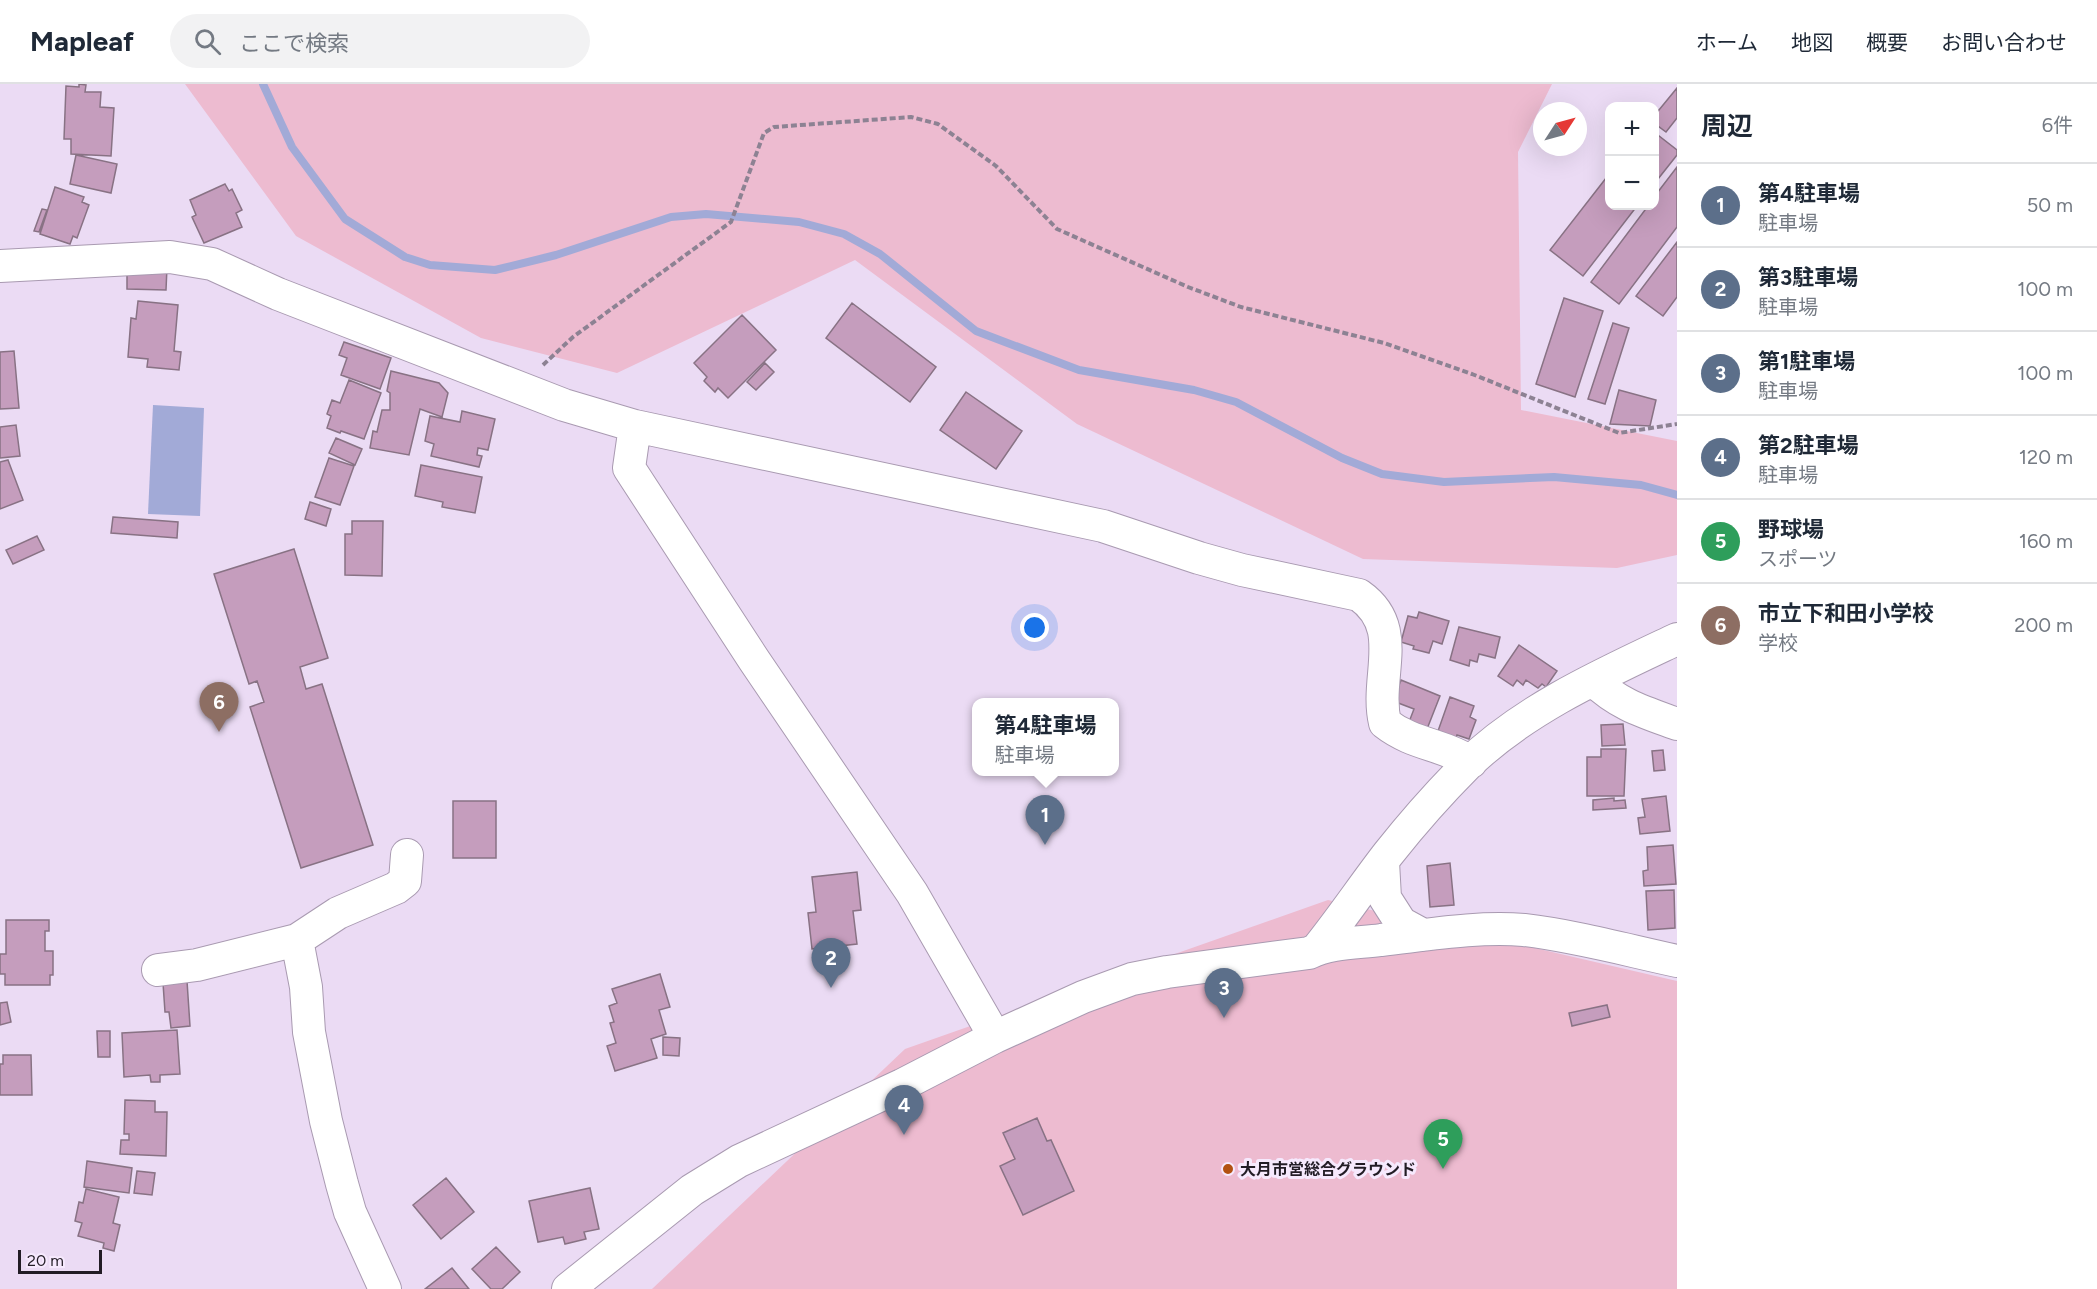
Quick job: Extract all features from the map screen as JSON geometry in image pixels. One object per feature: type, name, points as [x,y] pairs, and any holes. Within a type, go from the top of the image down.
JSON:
[{"type":"street","points":[[0,266],[170,257],[212,264],[278,294],[564,405],[636,426],[1092,523],[1242,570],[1359,595],[1369,603],[1382,621],[1385,638],[1382,703],[1385,723],[1412,740],[1459,754],[1471,762]]},
{"type":"street","points":[[636,426],[629,468],[754,660],[912,893],[995,1037]]},
{"type":"street","points":[[1317,949],[1383,862],[1471,762],[1530,716],[1593,680],[1677,639]]},
{"type":"street","points":[[1593,680],[1606,692],[1629,707],[1677,724]]},
{"type":"street","points":[[158,970],[197,965],[297,940],[338,913],[396,888],[405,881],[407,855]]},
{"type":"street","points":[[1383,862],[1385,898],[1401,923],[1423,935]]},
{"type":"street","points":[[568,1289],[692,1190],[739,1161],[902,1085],[995,1037],[1083,997],[1132,980],[1167,972],[1309,953],[1317,949],[1423,935],[1490,930],[1522,930],[1562,936],[1677,961]]},
{"type":"street","points":[[297,940],[306,987],[309,1032],[326,1121],[350,1212],[385,1289]]},
{"type":"path","points":[[520,387],[573,337],[731,222],[764,133],[774,127],[911,117],[938,123],[996,166],[1057,229],[1188,287],[1241,307],[1384,343],[1472,374],[1619,433],[1677,424]]},
{"type":"shaded area","points":[[185,84],[1552,84],[1543,102],[1533,102],[1533,122],[1518,152],[1521,410],[1677,441],[1677,555],[1617,568],[1363,559],[1077,424],[855,260],[617,373],[481,338],[296,236]]},
{"type":"shaded area","name":"大月市営総合グラウンド","points":[[1328,900],[1677,981],[1677,1289],[652,1289],[905,1049]]},
{"type":"water","points":[[153,405],[204,408],[200,516],[148,514]]},
{"type":"building","points":[[79,84],[86,85],[85,92],[101,92],[100,107],[114,108],[111,156],[71,154],[71,139],[64,139],[66,86],[79,87]]},
{"type":"building","points":[[1677,88],[1677,118],[1666,132],[1659,127],[1659,110]]},
{"type":"building","points":[[1659,136],[1677,150],[1677,155],[1659,178]]},
{"type":"building","points":[[76,155],[117,164],[111,193],[70,184]]},
{"type":"building","points":[[1677,167],[1677,227],[1619,304],[1591,282],[1645,210],[1659,210],[1659,190]]},
{"type":"building","points":[[1605,179],[1605,210],[1634,210],[1583,276],[1550,250]]},
{"type":"building","points":[[225,184],[229,191],[232,189],[242,210],[236,213],[242,227],[204,243],[192,217],[196,215],[190,200]]},
{"type":"building","points":[[55,187],[84,197],[82,202],[89,205],[77,238],[73,236],[70,244],[40,234]]},
{"type":"building","points":[[42,209],[47,210],[39,232],[34,231]]},
{"type":"building","points":[[1677,242],[1677,297],[1663,316],[1636,296]]},
{"type":"building","points":[[127,266],[167,267],[166,290],[127,289]]},
{"type":"building","points":[[1564,298],[1603,311],[1575,397],[1536,384]]},
{"type":"building","points":[[138,301],[178,305],[174,351],[181,352],[179,370],[147,367],[148,359],[128,357],[131,318],[136,319]]},
{"type":"building","points":[[852,303],[936,367],[910,402],[826,338]]},
{"type":"building","points":[[742,315],[776,350],[728,398],[718,388],[715,392],[704,381],[707,377],[694,363]]},
{"type":"building","points":[[1613,323],[1629,328],[1605,404],[1588,399]]},
{"type":"building","points":[[344,342],[391,358],[380,389],[341,375],[347,358],[339,355]]},
{"type":"building","points":[[14,351],[19,408],[0,409],[0,352]]},
{"type":"building","points":[[765,363],[774,372],[756,390],[747,382]]},
{"type":"building","points":[[391,371],[439,383],[448,393],[442,417],[420,409],[409,455],[370,448],[373,431],[377,432],[382,410],[390,410],[390,393],[387,391]]},
{"type":"building","points":[[349,380],[381,393],[364,439],[327,428],[331,416],[327,414],[332,400],[340,403]]},
{"type":"building","points":[[1619,390],[1656,400],[1650,426],[1610,424]]},
{"type":"building","points":[[966,392],[1022,431],[996,469],[940,430]]},
{"type":"building","points":[[462,411],[495,419],[488,450],[478,448],[477,455],[482,456],[479,467],[431,456],[434,444],[425,441],[430,416],[460,422]]},
{"type":"building","points":[[16,425],[20,456],[0,458],[0,427]]},
{"type":"building","points":[[336,438],[362,449],[355,465],[329,453]]},
{"type":"building","points":[[329,458],[354,466],[340,505],[315,497]]},
{"type":"building","points":[[8,460],[23,500],[0,509],[0,462]]},
{"type":"building","points":[[421,465],[482,477],[475,513],[442,507],[443,502],[415,496]]},
{"type":"building","points":[[310,502],[331,509],[326,526],[305,519]]},
{"type":"building","points":[[113,517],[178,522],[177,538],[111,533]]},
{"type":"building","points":[[352,521],[383,521],[382,576],[345,575],[345,534],[352,534]]},
{"type":"building","points":[[37,536],[44,550],[13,564],[6,550]]},
{"type":"building","points":[[294,549],[328,658],[300,667],[306,689],[322,684],[373,845],[301,868],[250,707],[264,702],[257,681],[249,684],[214,574]]},
{"type":"building","points":[[1419,612],[1449,621],[1442,644],[1433,641],[1429,653],[1413,649],[1414,646],[1401,642],[1408,616],[1417,618]]},
{"type":"building","points":[[1459,627],[1500,637],[1495,658],[1479,654],[1477,662],[1470,660],[1469,666],[1450,660]]},
{"type":"building","points":[[1519,645],[1557,671],[1546,687],[1542,684],[1538,688],[1526,680],[1523,685],[1517,680],[1513,686],[1498,676]]},
{"type":"building","points":[[1401,680],[1440,696],[1427,729],[1409,722],[1414,709],[1393,701]]},
{"type":"building","points":[[1450,697],[1474,706],[1470,717],[1476,720],[1469,739],[1457,735],[1456,738],[1438,731]]},
{"type":"building","points":[[1623,724],[1625,745],[1602,746],[1601,725]]},
{"type":"building","points":[[1601,749],[1626,749],[1624,796],[1587,796],[1587,757],[1601,757]]},
{"type":"building","points":[[1663,750],[1665,770],[1654,771],[1652,751]]},
{"type":"building","points":[[1666,796],[1670,831],[1640,834],[1638,818],[1645,817],[1642,799]]},
{"type":"building","points":[[1614,798],[1614,801],[1625,800],[1626,808],[1593,810],[1593,800]]},
{"type":"building","points":[[453,801],[496,801],[496,858],[453,858]]},
{"type":"building","points":[[1673,845],[1676,884],[1644,886],[1643,871],[1648,870],[1647,847]]},
{"type":"building","points":[[1450,863],[1454,905],[1430,907],[1427,866]]},
{"type":"building","points":[[857,872],[861,910],[853,911],[857,944],[812,949],[808,913],[816,912],[812,877]]},
{"type":"building","points":[[1674,890],[1675,928],[1648,930],[1646,891]]},
{"type":"building","points":[[6,920],[49,920],[49,931],[45,931],[45,951],[53,951],[53,975],[50,975],[50,985],[5,985],[5,974],[0,974],[0,954],[6,954]]},
{"type":"building","points":[[660,974],[670,1007],[659,1010],[666,1034],[651,1039],[657,1058],[615,1071],[607,1046],[616,1043],[610,1023],[614,1022],[609,1006],[617,1003],[612,989]]},
{"type":"building","points":[[187,981],[190,1026],[171,1028],[169,1012],[165,1012],[163,983]]},
{"type":"building","points":[[7,1002],[11,1022],[0,1025],[0,1003]]},
{"type":"building","points":[[1607,1005],[1610,1017],[1572,1026],[1569,1013]]},
{"type":"building","points":[[177,1030],[180,1074],[160,1075],[160,1082],[151,1082],[150,1075],[124,1077],[122,1033]]},
{"type":"building","points":[[97,1031],[110,1031],[110,1057],[98,1057]]},
{"type":"building","points":[[663,1037],[680,1038],[679,1056],[663,1055]]},
{"type":"building","points":[[3,1055],[31,1055],[32,1095],[0,1095],[0,1064],[3,1064]]},
{"type":"building","points":[[125,1100],[155,1101],[155,1112],[167,1112],[166,1156],[120,1154],[121,1140],[129,1140],[129,1134],[124,1134]]},
{"type":"building","points":[[1037,1118],[1047,1141],[1051,1140],[1074,1191],[1023,1215],[1000,1166],[1015,1159],[1003,1133]]},
{"type":"building","points":[[87,1161],[132,1168],[129,1193],[84,1187]]},
{"type":"building","points":[[137,1171],[155,1173],[152,1195],[134,1193]]},
{"type":"building","points":[[446,1178],[474,1212],[441,1239],[413,1205]]},
{"type":"building","points":[[590,1188],[599,1229],[584,1232],[586,1239],[565,1244],[563,1237],[538,1242],[529,1201]]},
{"type":"building","points":[[86,1189],[119,1197],[113,1223],[120,1225],[114,1251],[103,1248],[104,1243],[78,1236],[82,1223],[75,1221],[79,1202],[83,1203]]},
{"type":"building","points":[[496,1247],[520,1272],[502,1289],[491,1289],[472,1269]]},
{"type":"building","points":[[452,1268],[469,1289],[425,1289]]},
{"type":"waterway","points":[[263,84],[292,147],[345,219],[405,257],[430,265],[495,270],[556,255],[671,217],[706,214],[799,222],[844,234],[880,254],[976,331],[1079,370],[1194,390],[1236,402],[1342,458],[1382,474],[1444,482],[1554,477],[1641,485],[1677,495]]},
{"type":"place","name":"市立下和田小学校","points":[[219,732]]},
{"type":"place","name":"第4駐車場","points":[[1045,845]]},
{"type":"place","name":"第3駐車場","points":[[831,988]]},
{"type":"place","name":"第1駐車場","points":[[1224,1018]]},
{"type":"place","name":"第2駐車場","points":[[904,1135]]},
{"type":"place","name":"大月市営総合グラウンド","points":[[1228,1169]]},
{"type":"place","name":"野球場","points":[[1443,1169]]}]
